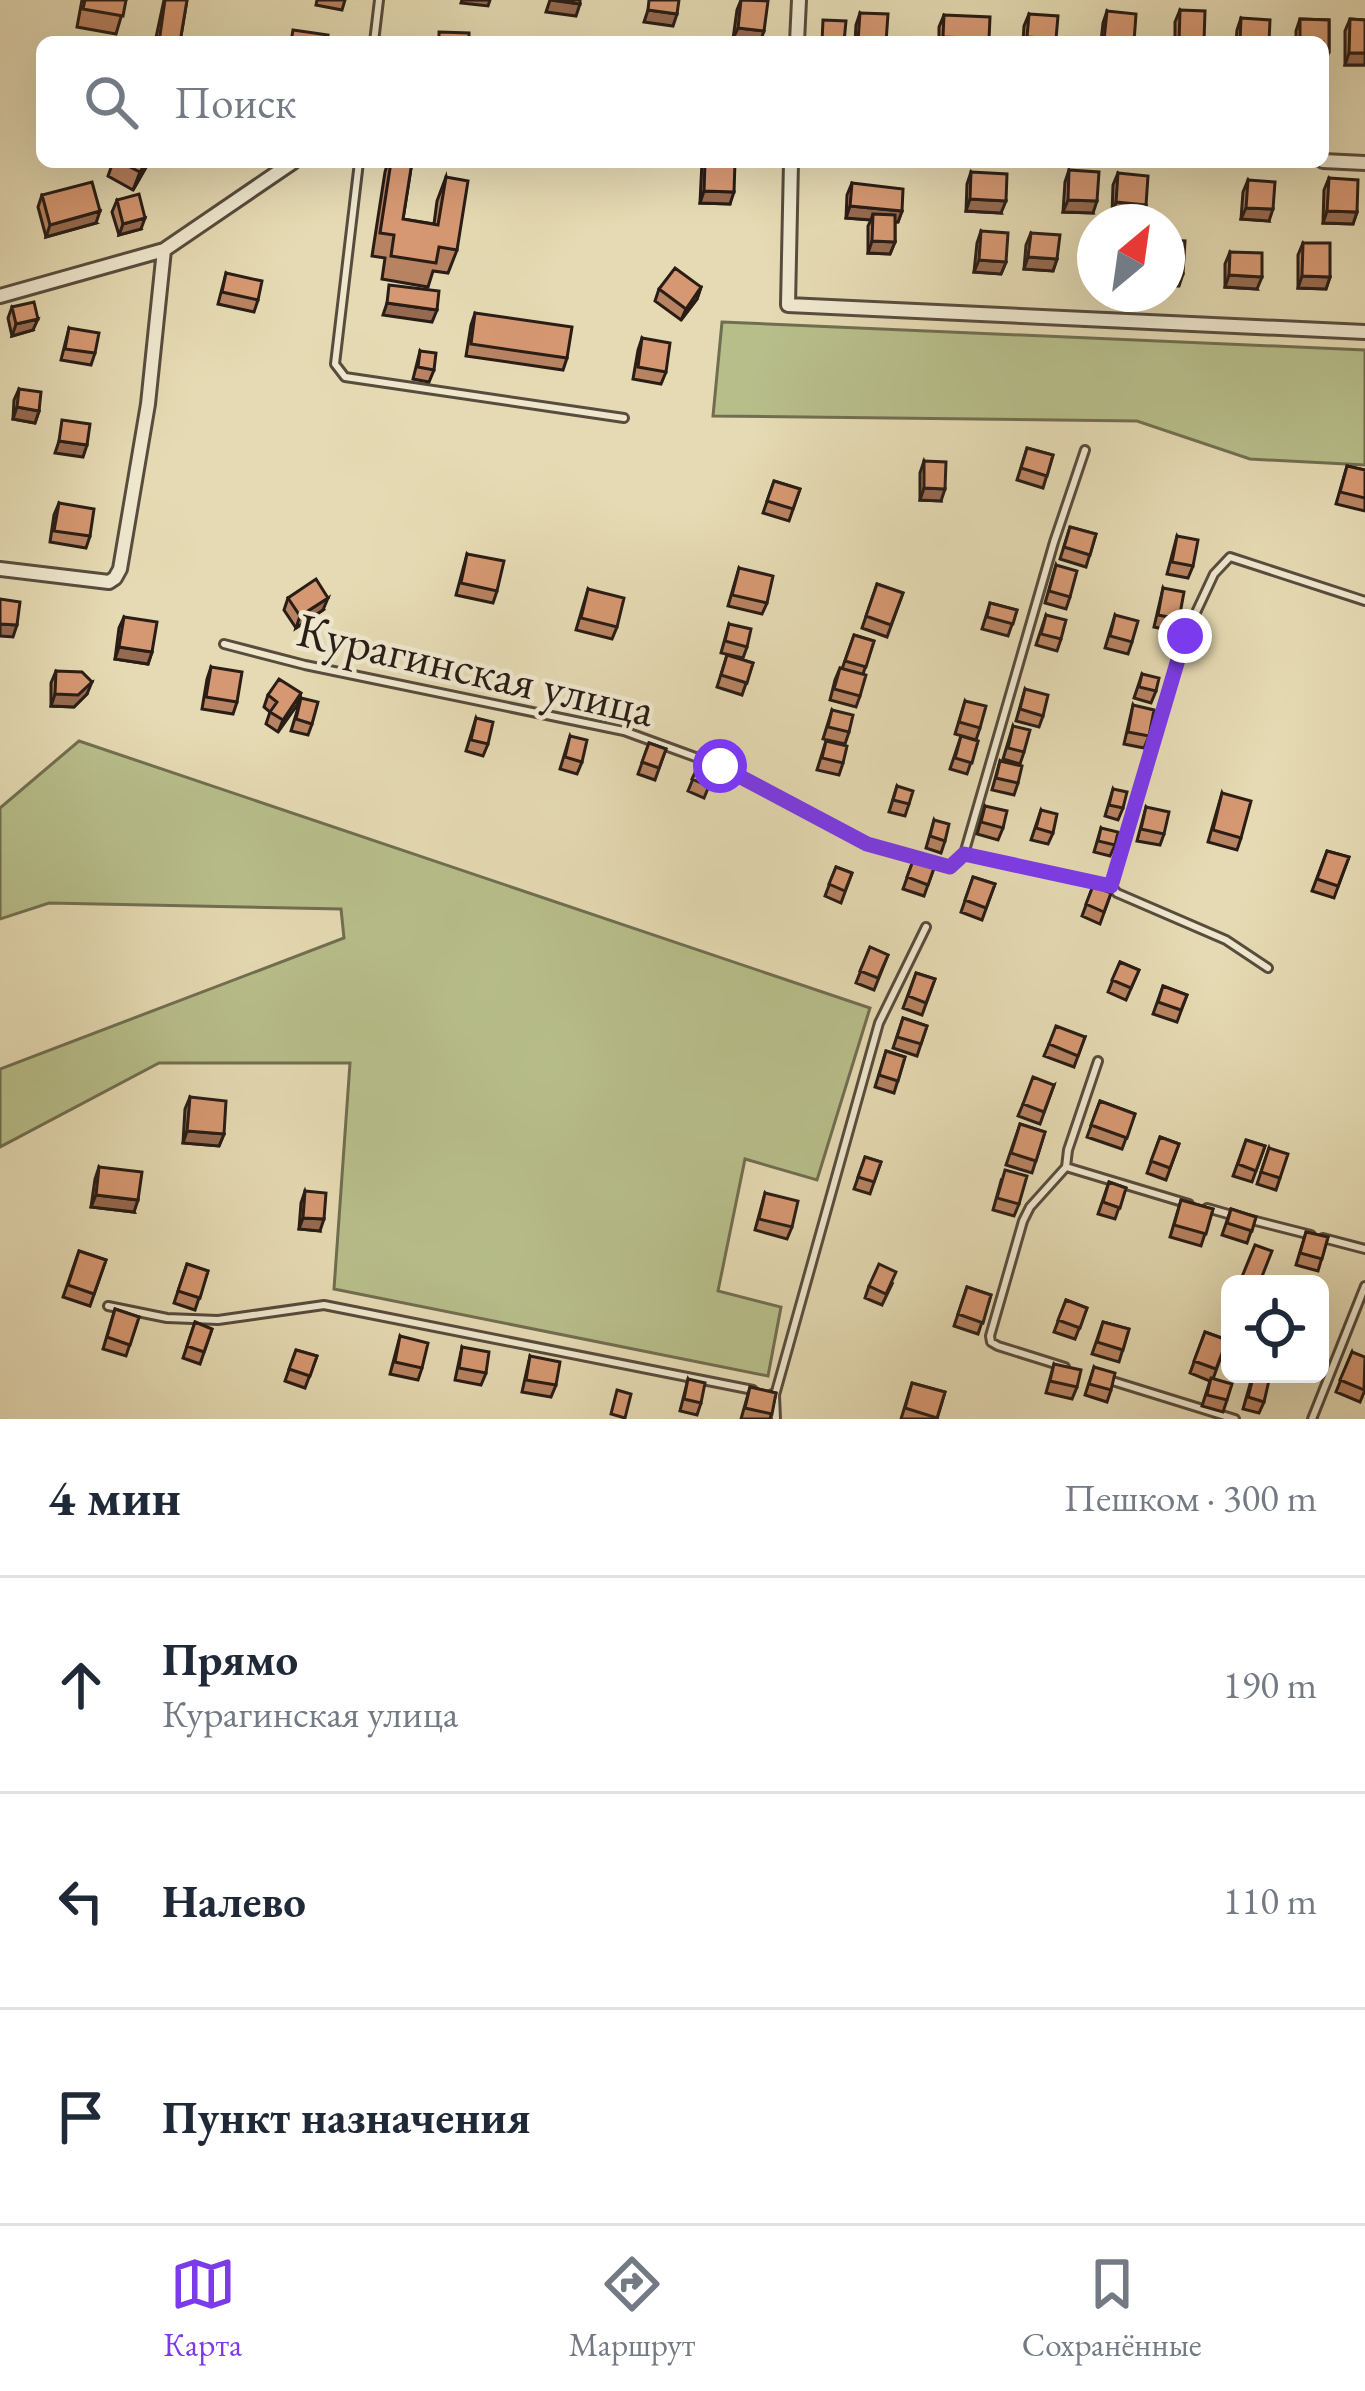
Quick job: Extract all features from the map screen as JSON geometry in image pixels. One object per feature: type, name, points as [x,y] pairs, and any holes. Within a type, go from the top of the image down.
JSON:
[{"type":"street","points":[[797,36],[799,0]]},
{"type":"street","points":[[1329,161],[1365,163]]},
{"type":"street","points":[[0,296],[164,250],[283,168]]},
{"type":"street","points":[[791,168],[788,305],[1365,332]]},
{"type":"street","points":[[0,568],[109,582],[120,569],[148,404],[164,250]]},
{"type":"lane","points":[[375,36],[379,0]]},
{"type":"lane","points":[[358,168],[335,364],[345,377],[624,418]]},
{"type":"lane","points":[[964,854],[1085,450]]},
{"type":"lane","points":[[1111,886],[1185,636],[1214,574],[1230,557],[1365,602]]},
{"type":"lane","name":"Курагинская улица","points":[[224,644],[624,731],[720,766],[867,844],[950,867],[964,854],[1111,886],[1226,940],[1268,968]]},
{"type":"lane","points":[[776,1419],[775,1394],[879,1023],[926,927]]},
{"type":"lane","points":[[1082,1372],[998,1346],[990,1336],[1023,1221],[1066,1167],[1098,1061]]},
{"type":"lane","points":[[1066,1167],[1365,1249]]},
{"type":"lane","points":[[1312,1419],[1365,1286]]},
{"type":"lane","points":[[108,1306],[166,1318],[218,1320],[324,1305],[775,1394]]},
{"type":"lane","points":[[1102,1378],[1235,1419]]},
{"type":"green space","points":[[722,322],[1365,350],[1365,465],[1250,459],[1137,421],[713,416]]},
{"type":"green space","points":[[79,741],[870,1008],[817,1180],[745,1159],[718,1291],[781,1307],[768,1376],[334,1289],[350,1063],[159,1063],[0,1147],[0,1069],[344,938],[341,909],[49,903],[0,919],[0,808]]},
{"type":"building","points":[[85,0],[126,0],[123,16],[83,9]]},
{"type":"building","points":[[165,0],[187,0],[181,36],[160,36]]},
{"type":"building","points":[[649,0],[679,0],[677,14],[648,10]]},
{"type":"building","points":[[741,0],[768,1],[764,31],[738,28]]},
{"type":"building","points":[[1180,10],[1205,11],[1204,36],[1179,36]]},
{"type":"building","points":[[1107,11],[1136,14],[1134,36],[1104,36]]},
{"type":"building","points":[[860,13],[888,14],[886,36],[858,36]]},
{"type":"building","points":[[1029,14],[1058,16],[1056,36],[1027,36]]},
{"type":"building","points":[[944,15],[990,17],[989,36],[943,36]]},
{"type":"building","points":[[1241,18],[1270,20],[1269,36],[1240,36]]},
{"type":"building","points":[[1300,19],[1329,20],[1329,36],[1300,36]]},
{"type":"building","points":[[1350,19],[1365,20],[1365,53],[1349,53]]},
{"type":"building","points":[[823,20],[846,21],[845,36],[822,36]]},
{"type":"building","points":[[293,30],[328,35],[328,36],[292,36]]},
{"type":"building","points":[[439,32],[469,33],[469,36],[439,36]]},
{"type":"building","points":[[390,168],[411,168],[403,219],[438,225],[446,177],[468,181],[457,250],[439,247],[436,263],[391,256],[394,235],[380,233]]},
{"type":"building","points":[[705,168],[735,168],[734,192],[704,191]]},
{"type":"building","points":[[1069,170],[1099,172],[1097,201],[1068,200]]},
{"type":"building","points":[[971,172],[1007,174],[1006,201],[970,199]]},
{"type":"building","points":[[1118,173],[1148,176],[1146,204],[1116,202]]},
{"type":"building","points":[[1329,178],[1358,180],[1357,212],[1327,211]]},
{"type":"building","points":[[1248,180],[1275,182],[1273,209],[1246,208]]},
{"type":"building","points":[[92,182],[100,211],[50,225],[42,195]]},
{"type":"building","points":[[852,183],[903,189],[902,211],[850,206]]},
{"type":"building","points":[[139,194],[145,218],[123,224],[117,200]]},
{"type":"building","points":[[873,214],[895,215],[895,242],[872,241]]},
{"type":"building","points":[[981,231],[1008,233],[1006,262],[979,260]]},
{"type":"building","points":[[1031,233],[1060,235],[1057,259],[1028,257]]},
{"type":"building","points":[[1303,243],[1330,243],[1330,277],[1302,276]]},
{"type":"building","points":[[1230,252],[1262,253],[1262,277],[1229,275]]},
{"type":"building","points":[[675,268],[701,287],[686,309],[659,289]]},
{"type":"building","points":[[226,273],[262,281],[258,300],[222,292]]},
{"type":"building","points":[[389,285],[439,291],[437,310],[387,303]]},
{"type":"building","points":[[34,302],[38,319],[16,324],[12,307]]},
{"type":"building","points":[[475,313],[572,327],[567,358],[471,344]]},
{"type":"building","points":[[69,328],[99,333],[95,353],[65,349]]},
{"type":"building","points":[[642,338],[670,343],[666,372],[638,367]]},
{"type":"building","points":[[420,351],[436,353],[434,370],[418,367]]},
{"type":"building","points":[[19,389],[41,392],[39,411],[17,407]]},
{"type":"building","points":[[62,420],[90,424],[87,445],[59,441]]},
{"type":"building","points":[[1027,448],[1053,455],[1047,476],[1021,468]]},
{"type":"building","points":[[924,461],[946,462],[945,489],[924,488]]},
{"type":"building","points":[[1347,466],[1365,470],[1365,498],[1340,492]]},
{"type":"building","points":[[774,481],[800,489],[793,509],[767,501]]},
{"type":"building","points":[[59,503],[94,509],[90,536],[54,531]]},
{"type":"building","points":[[1070,527],[1096,534],[1090,555],[1064,547]]},
{"type":"building","points":[[1177,536],[1198,540],[1193,566],[1172,562]]},
{"type":"building","points":[[467,554],[504,561],[497,591],[461,583]]},
{"type":"building","points":[[1056,565],[1077,571],[1070,597],[1049,591]]},
{"type":"building","points":[[739,568],[773,576],[767,603],[732,595]]},
{"type":"building","points":[[316,579],[328,598],[300,616],[288,598]]},
{"type":"building","points":[[877,584],[903,593],[891,625],[866,616]]},
{"type":"building","points":[[1163,588],[1184,592],[1179,619],[1158,615]]},
{"type":"building","points":[[588,589],[624,598],[617,627],[581,618]]},
{"type":"building","points":[[0,599],[20,602],[17,625],[0,624]]},
{"type":"building","points":[[990,603],[1017,610],[1013,624],[987,617]]},
{"type":"building","points":[[1046,615],[1066,620],[1061,639],[1041,634]]},
{"type":"building","points":[[1115,615],[1138,621],[1132,642],[1110,636]]},
{"type":"building","points":[[124,617],[157,622],[152,652],[119,647]]},
{"type":"building","points":[[729,624],[751,629],[747,647],[725,641]]},
{"type":"building","points":[[854,635],[874,641],[866,667],[845,661]]},
{"type":"building","points":[[727,655],[753,663],[747,683],[721,675]]},
{"type":"building","points":[[211,667],[242,672],[237,702],[206,697]]},
{"type":"building","points":[[840,668],[866,675],[860,696],[834,689]]},
{"type":"building","points":[[56,671],[82,672],[92,682],[78,695],[55,694]]},
{"type":"building","points":[[1142,674],[1159,678],[1156,691],[1139,687]]},
{"type":"building","points":[[279,679],[301,693],[283,720],[270,712],[277,702],[268,695]]},
{"type":"building","points":[[1025,689],[1048,695],[1043,716],[1020,709]]},
{"type":"building","points":[[301,698],[318,702],[312,724],[296,719]]},
{"type":"building","points":[[965,701],[986,706],[980,728],[959,722]]},
{"type":"building","points":[[1133,705],[1154,710],[1149,736],[1128,732]]},
{"type":"building","points":[[832,710],[853,715],[849,732],[828,727]]},
{"type":"building","points":[[476,718],[493,722],[488,744],[471,740]]},
{"type":"building","points":[[1013,726],[1030,730],[1024,752],[1008,748]]},
{"type":"building","points":[[570,736],[587,740],[582,762],[565,757]]},
{"type":"building","points":[[961,736],[978,741],[972,763],[955,758]]},
{"type":"building","points":[[826,741],[847,746],[843,763],[822,758]]},
{"type":"building","points":[[649,743],[666,749],[659,768],[642,762]]},
{"type":"building","points":[[1000,761],[1022,766],[1018,783],[996,778]]},
{"type":"building","points":[[700,762],[716,769],[708,786],[692,779]]},
{"type":"building","points":[[897,786],[913,791],[909,804],[893,800]]},
{"type":"building","points":[[1113,789],[1127,792],[1123,808],[1109,805]]},
{"type":"building","points":[[1222,793],[1251,801],[1241,838],[1213,830]]},
{"type":"building","points":[[985,806],[1007,811],[1003,828],[981,822]]},
{"type":"building","points":[[1146,807],[1169,812],[1164,834],[1141,829]]},
{"type":"building","points":[[1041,810],[1057,814],[1053,833],[1036,828]]},
{"type":"building","points":[[934,820],[949,824],[945,841],[930,836]]},
{"type":"building","points":[[1101,828],[1118,832],[1115,845],[1098,841]]},
{"type":"building","points":[[1327,851],[1349,857],[1338,886],[1317,879]]},
{"type":"building","points":[[913,861],[934,868],[928,885],[907,877]]},
{"type":"building","points":[[836,867],[852,873],[845,891],[829,884]]},
{"type":"building","points":[[973,877],[995,884],[986,908],[965,900]]},
{"type":"building","points":[[1093,886],[1111,893],[1104,912],[1086,904]]},
{"type":"building","points":[[870,947],[888,955],[878,978],[860,971]]},
{"type":"building","points":[[1120,962],[1139,970],[1131,988],[1112,980]]},
{"type":"building","points":[[916,973],[935,979],[926,1003],[908,996]]},
{"type":"building","points":[[1163,986],[1187,995],[1181,1010],[1158,1002]]},
{"type":"building","points":[[903,1018],[927,1026],[921,1044],[897,1037]]},
{"type":"building","points":[[1056,1026],[1085,1037],[1078,1056],[1049,1044]]},
{"type":"building","points":[[886,1051],[905,1057],[898,1081],[879,1075]]},
{"type":"building","points":[[1033,1077],[1054,1085],[1044,1112],[1023,1104]]},
{"type":"building","points":[[190,1097],[226,1101],[224,1134],[187,1131]]},
{"type":"building","points":[[1100,1101],[1135,1114],[1127,1138],[1091,1125]]},
{"type":"building","points":[[1020,1124],[1045,1132],[1036,1161],[1011,1153]]},
{"type":"building","points":[[1160,1137],[1179,1144],[1170,1168],[1151,1161]]},
{"type":"building","points":[[1246,1140],[1265,1146],[1256,1171],[1238,1164]]},
{"type":"building","points":[[1269,1148],[1288,1154],[1280,1178],[1261,1172]]},
{"type":"building","points":[[865,1157],[881,1162],[874,1182],[858,1177]]},
{"type":"building","points":[[99,1167],[142,1172],[138,1200],[96,1195]]},
{"type":"building","points":[[1005,1170],[1027,1176],[1019,1204],[997,1198]]},
{"type":"building","points":[[1109,1182],[1126,1188],[1120,1208],[1103,1202]]},
{"type":"building","points":[[305,1191],[326,1193],[324,1219],[303,1218]]},
{"type":"building","points":[[765,1193],[798,1201],[792,1227],[759,1219]]},
{"type":"building","points":[[1181,1200],[1213,1209],[1206,1234],[1174,1225]]},
{"type":"building","points":[[1231,1209],[1256,1217],[1252,1231],[1227,1223]]},
{"type":"building","points":[[1306,1232],[1328,1237],[1322,1259],[1300,1253]]},
{"type":"building","points":[[1255,1245],[1272,1251],[1263,1275],[1243,1275]]},
{"type":"building","points":[[79,1251],[106,1260],[94,1294],[68,1285]]},
{"type":"building","points":[[187,1264],[208,1271],[200,1298],[178,1291]]},
{"type":"building","points":[[879,1264],[896,1272],[886,1294],[869,1286]]},
{"type":"building","points":[[967,1287],[991,1295],[983,1323],[958,1314]]},
{"type":"building","points":[[1066,1300],[1087,1308],[1080,1328],[1058,1320]]},
{"type":"building","points":[[115,1309],[139,1317],[130,1345],[107,1337]]},
{"type":"building","points":[[195,1322],[212,1329],[204,1352],[187,1346]]},
{"type":"building","points":[[1103,1322],[1129,1329],[1123,1350],[1097,1342]]},
{"type":"building","points":[[1205,1332],[1221,1338],[1216,1369],[1194,1361]]},
{"type":"building","points":[[400,1336],[428,1343],[422,1368],[395,1362]]},
{"type":"building","points":[[462,1347],[489,1352],[486,1373],[459,1368]]},
{"type":"building","points":[[296,1350],[317,1356],[310,1376],[289,1369]]},
{"type":"building","points":[[1352,1352],[1365,1357],[1364,1390],[1340,1380]]},
{"type":"building","points":[[530,1356],[560,1362],[556,1385],[526,1380]]},
{"type":"building","points":[[1054,1364],[1081,1370],[1077,1387],[1050,1381]]},
{"type":"building","points":[[1094,1367],[1115,1373],[1111,1390],[1089,1384]]},
{"type":"building","points":[[1211,1378],[1232,1384],[1227,1400],[1207,1395]]},
{"type":"building","points":[[688,1379],[705,1383],[701,1403],[684,1399]]},
{"type":"building","points":[[912,1383],[945,1392],[937,1418],[905,1408]]},
{"type":"building","points":[[1252,1383],[1268,1383],[1264,1402],[1248,1397]]},
{"type":"building","points":[[750,1387],[776,1393],[772,1414],[745,1408]]},
{"type":"building","points":[[617,1390],[631,1394],[625,1418],[611,1414]]},
{"type":"route","points":[[720,766],[867,844],[950,867],[964,854],[1111,886],[1185,636]]}]
